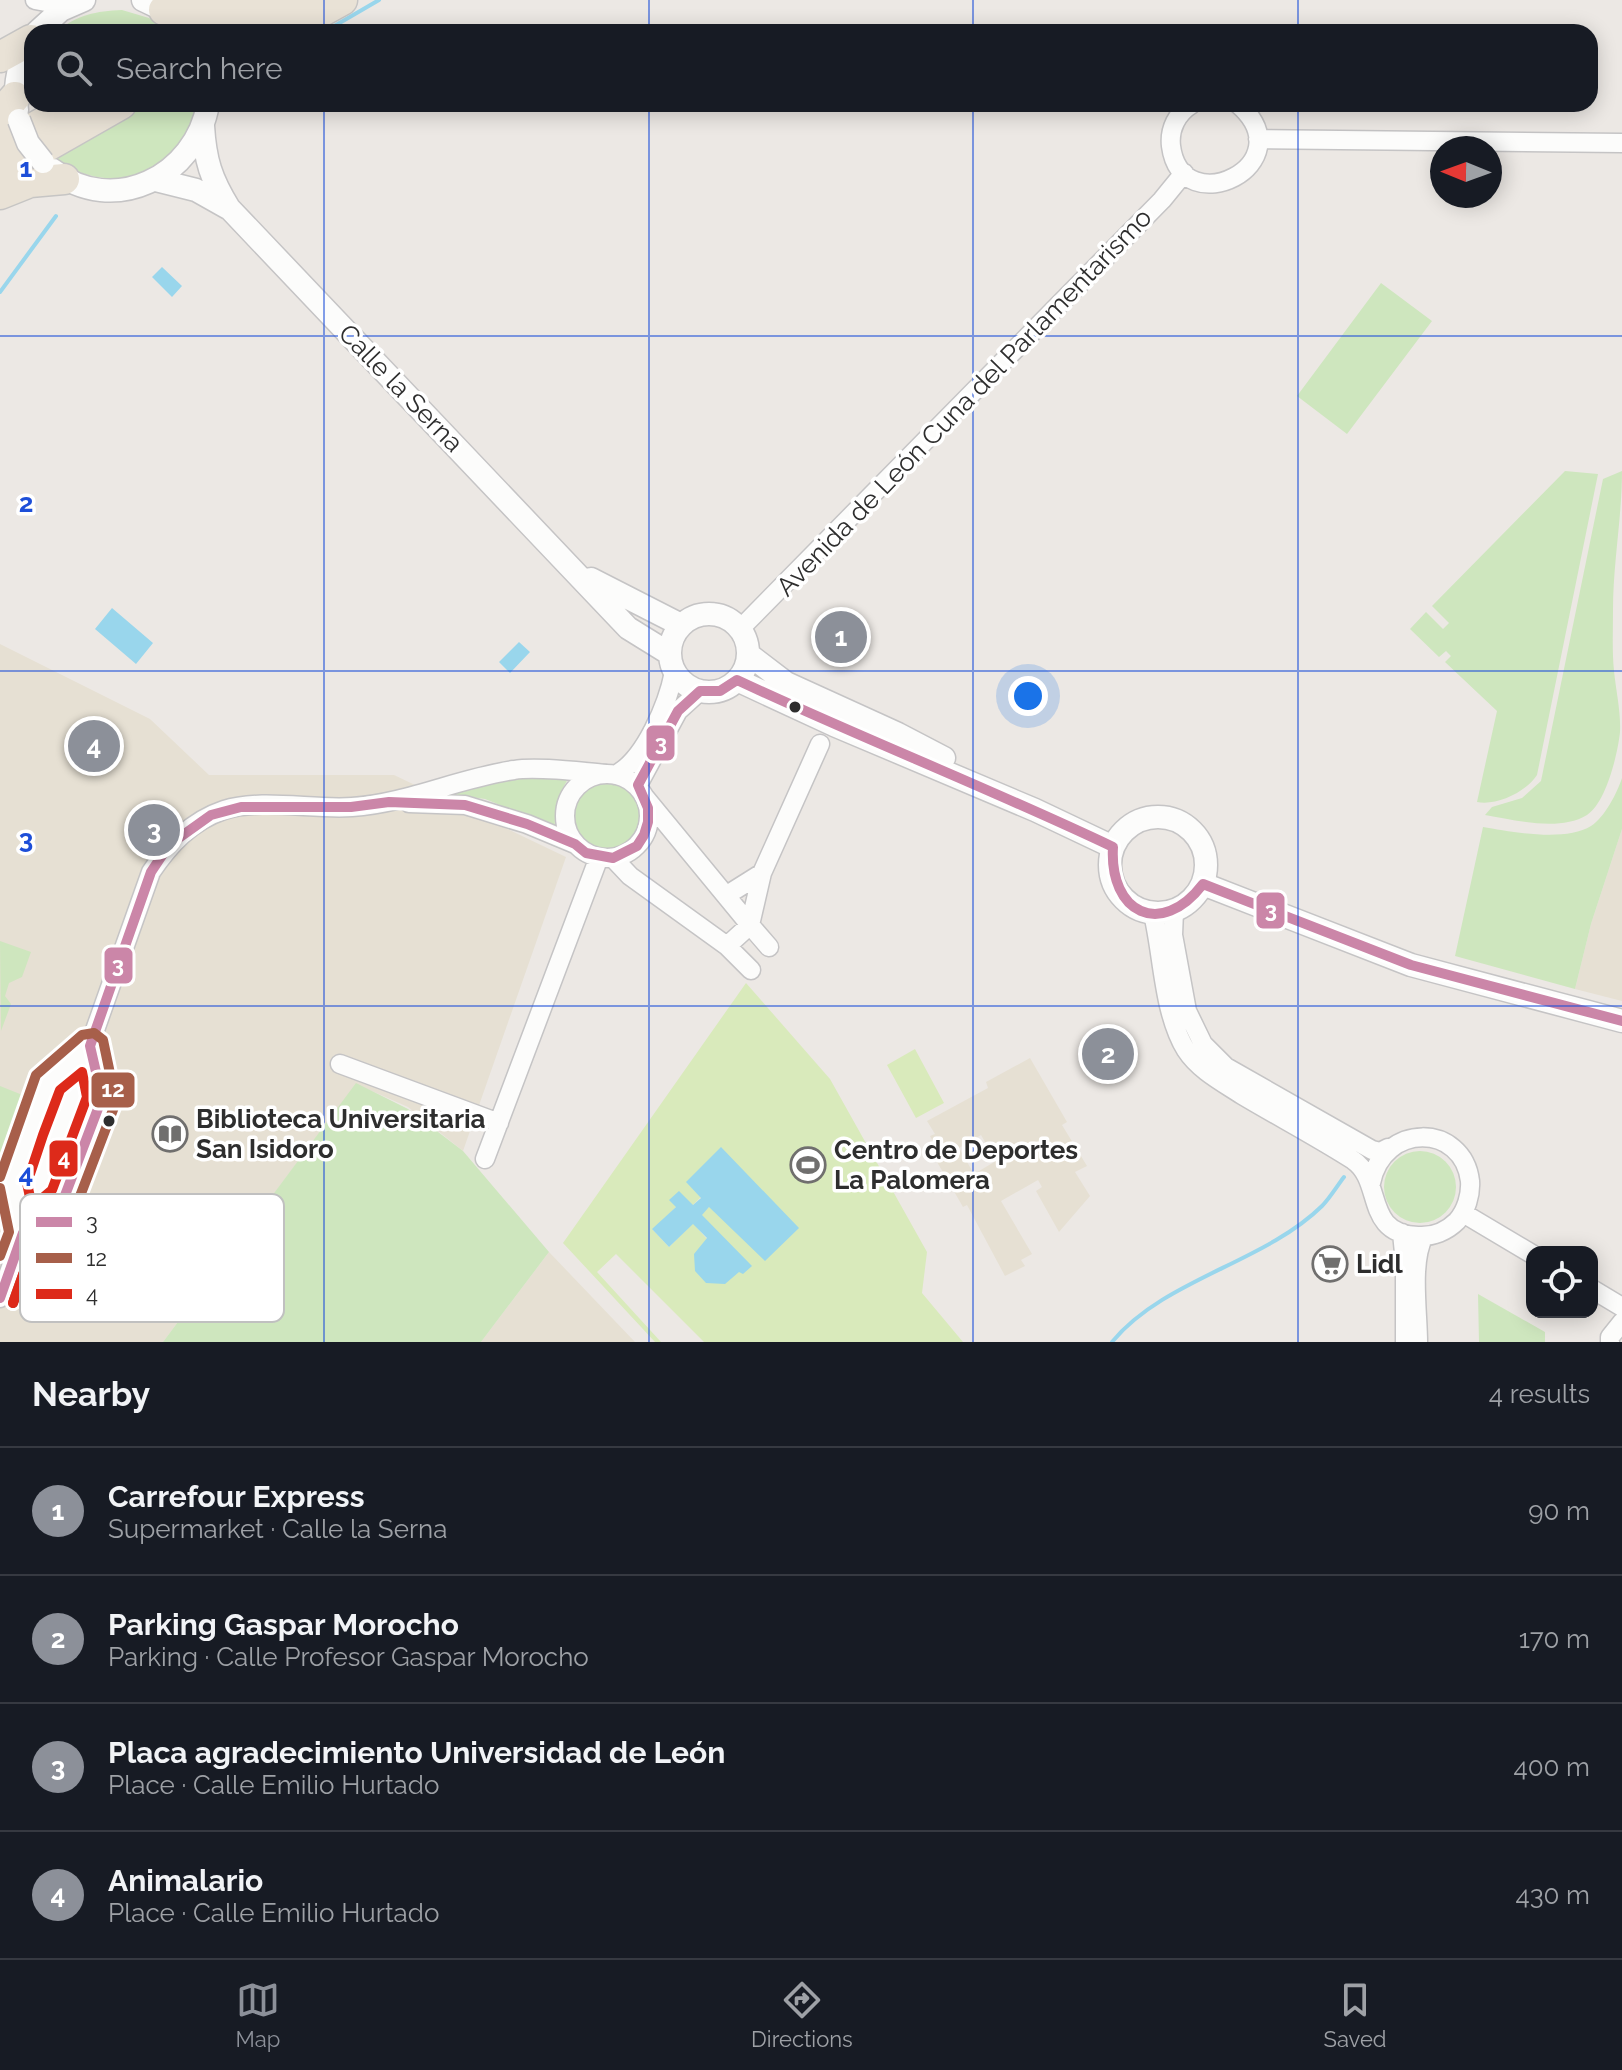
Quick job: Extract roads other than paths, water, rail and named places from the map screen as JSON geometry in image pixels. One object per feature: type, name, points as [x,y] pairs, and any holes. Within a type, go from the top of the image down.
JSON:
[{"type":"highway","points":[[177,20],[189,9],[215,0]]},
{"type":"highway","points":[[177,20],[260,0]]},
{"type":"highway","points":[[261,24],[303,0]]},
{"type":"highway","points":[[298,24],[342,0]]},
{"type":"highway","points":[[0,57],[24,42]]},
{"type":"highway","points":[[0,147],[62,112]]},
{"type":"highway","points":[[0,173],[107,112]]},
{"type":"highway","points":[[0,194],[53,170]]},
{"type":"street","points":[[40,24],[50,6],[84,0]]},
{"type":"street","points":[[24,53],[10,102],[28,143],[53,170],[94,190],[126,191],[156,180],[176,166],[192,147],[205,115]]},
{"type":"street","points":[[1184,112],[1176,120],[1171,134],[1171,148],[1184,173],[1206,184],[1231,181],[1252,164],[1258,139],[1255,125],[1247,112]]},
{"type":"street","name":"Calle la Serna","points":[[205,115],[204,153],[214,185],[229,208],[628,628],[672,663],[690,688],[700,691]]},
{"type":"street","points":[[1258,139],[1622,143]]},
{"type":"street","name":"Avenida de León Cuna del Parlamentarismo","points":[[740,629],[1118,245],[1184,173]]},
{"type":"street","name":"Calle la Serna","points":[[156,180],[196,190],[229,208]]},
{"type":"street","name":"Calle la Serna","points":[[573,569],[681,625]]},
{"type":"street","points":[[575,844],[565,819],[571,793],[592,776],[628,768],[669,697],[671,641],[681,625],[692,617],[718,614],[740,629],[746,640],[747,663],[737,680],[720,691],[700,691],[678,711],[640,790],[648,808],[644,835],[637,846],[625,854],[606,858]]},
{"type":"street","points":[[748,654],[786,683],[898,734],[1035,810]]},
{"type":"street","points":[[737,680],[1113,847]]},
{"type":"street","points":[[727,946],[750,925],[762,873],[820,744]]},
{"type":"street","points":[[37,1194],[151,872],[169,845],[211,815],[241,807],[351,807],[389,802],[516,769],[611,774],[627,778],[640,790],[769,947]]},
{"type":"street","points":[[389,802],[465,805],[527,824],[575,844],[586,853],[606,858],[727,946],[751,970]]},
{"type":"street","points":[[1162,817],[1182,823],[1197,836],[1206,854],[1203,884],[1192,900],[1164,912],[1132,906],[1116,889],[1110,867],[1113,847],[1120,834],[1140,820],[1162,817]]},
{"type":"street","points":[[485,1159],[606,858]]},
{"type":"street","points":[[727,895],[762,873]]},
{"type":"street","points":[[1203,884],[1411,965],[1622,1021]]},
{"type":"street","points":[[1164,912],[1173,935],[1187,1011],[1195,1033],[1218,1061],[1372,1150],[1380,1152],[1388,1148],[1412,1138],[1428,1137],[1443,1142],[1456,1152],[1466,1166],[1470,1181],[1469,1198],[1463,1213],[1446,1229],[1424,1236],[1402,1233],[1388,1225],[1378,1213],[1372,1198],[1371,1183],[1377,1162],[1388,1148]]},
{"type":"street","points":[[1164,912],[1170,1009],[1186,1051],[1213,1076],[1363,1167],[1371,1183]]},
{"type":"street","points":[[66,1194],[102,1098],[90,1046]]},
{"type":"street","points":[[20,1218],[13,1182],[48,1082],[90,1046]]},
{"type":"street","points":[[340,1064],[499,1123]]},
{"type":"street","points":[[1463,1213],[1526,1250]]},
{"type":"street","points":[[1402,1233],[1405,1342]]},
{"type":"street","points":[[1418,1342],[1417,1263],[1424,1236]]},
{"type":"street","points":[[0,1298],[20,1241]]},
{"type":"street","points":[[1598,1293],[1622,1307]]},
{"type":"street","points":[[1610,1342],[1610,1337],[1622,1322]]},
{"type":"water","points":[[162,267],[182,286],[172,297],[152,277]]},
{"type":"water","points":[[112,608],[153,643],[136,664],[95,629]]},
{"type":"water","points":[[519,642],[530,652],[510,673],[499,662]]},
{"type":"water","points":[[721,1147],[799,1228],[765,1261],[709,1207],[702,1215],[752,1266],[725,1284],[706,1283],[695,1271],[694,1254],[707,1238],[693,1224],[669,1247],[652,1229],[676,1207],[669,1200],[679,1191],[693,1205],[701,1198],[686,1182]]},
{"type":"waterway","points":[[338,24],[379,0]]},
{"type":"waterway","points":[[0,292],[56,216]]},
{"type":"waterway","points":[[1112,1342],[1134,1320],[1159,1302],[1298,1226],[1322,1206],[1344,1177]]},
{"type":"place","name":"Carrefour Express","points":[[841,637]]},
{"type":"place","name":"Animalario","points":[[94,746]]},
{"type":"place","name":"Placa agradecimiento Universidad de León","points":[[154,830]]},
{"type":"place","name":"Parking Gaspar Morocho","points":[[1108,1054]]},
{"type":"place","name":"Biblioteca Universitaria San Isidoro","points":[[170,1134]]},
{"type":"place","name":"Centro de Deportes La Palomera","points":[[808,1165]]},
{"type":"place","name":"Lidl","points":[[1330,1264]]}]
